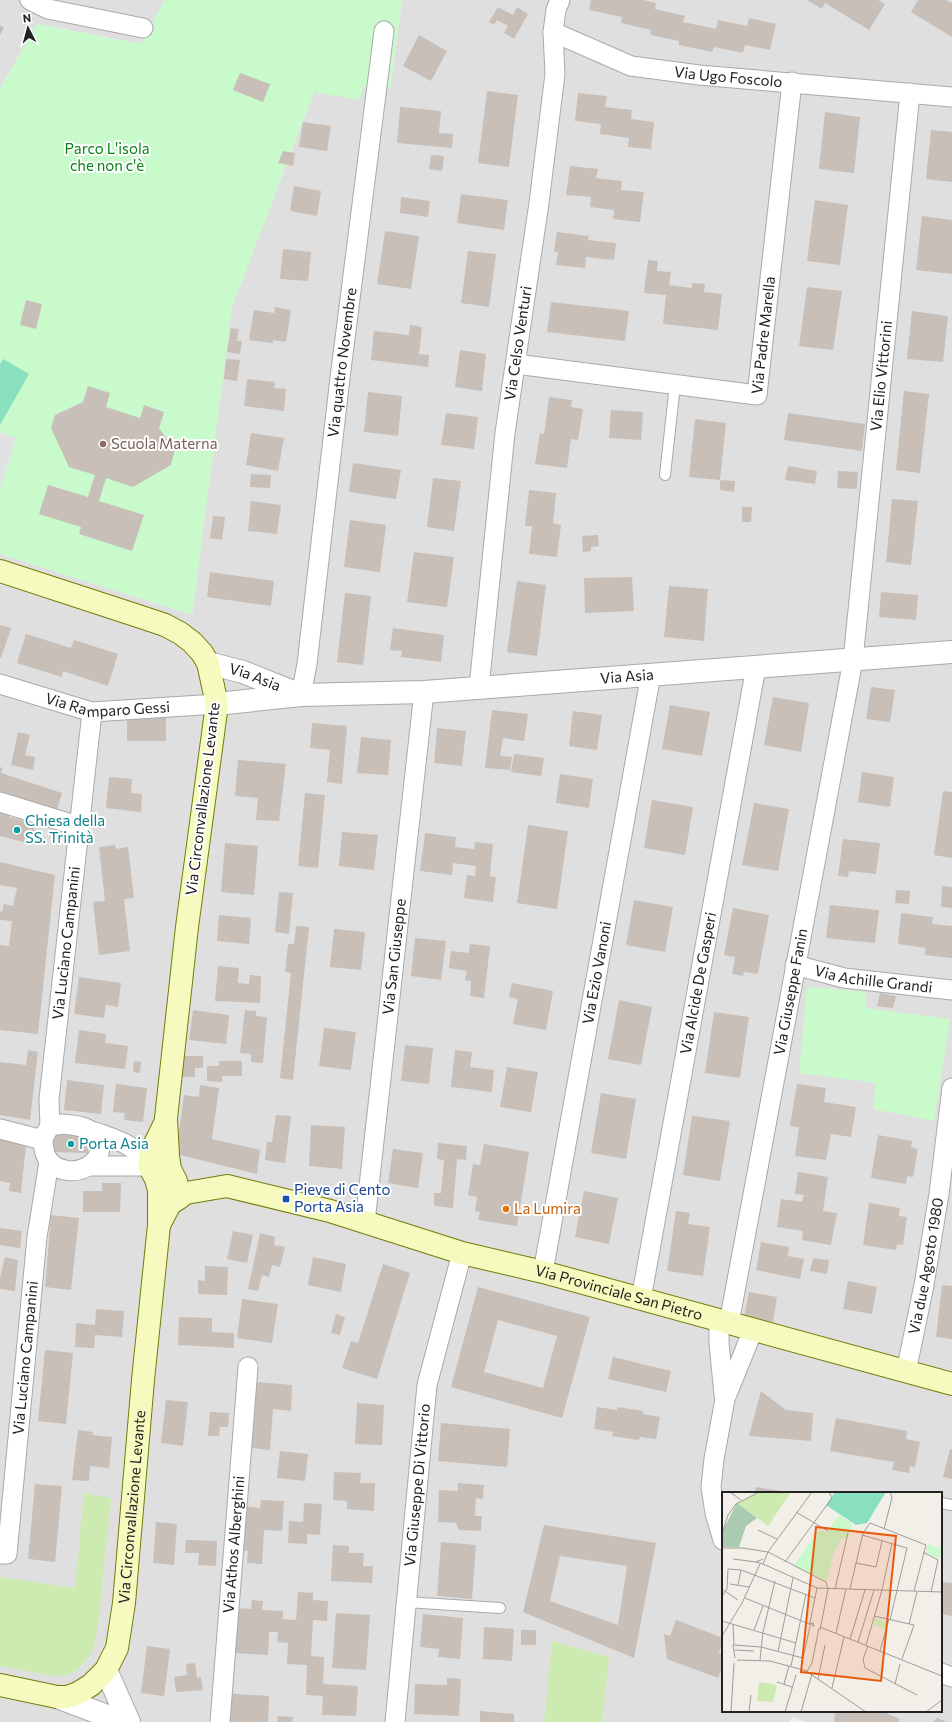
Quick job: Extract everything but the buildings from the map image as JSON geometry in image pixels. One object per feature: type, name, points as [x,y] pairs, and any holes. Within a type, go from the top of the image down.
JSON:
[{"type":"main road","name":"Via Circonvallazione Levante","points":[[0,571],[165,625],[192,642],[202,653],[208,663],[217,704],[187,927],[163,1127],[168,1156],[159,1171],[159,1225],[143,1380],[124,1603],[117,1648],[106,1670],[91,1685],[78,1693],[57,1697],[0,1686]]},
{"type":"main road","name":"Via Circonvallazione Levante","points":[[159,1171],[176,1180],[179,1198]]},
{"type":"main road","points":[[159,1171],[192,1177],[227,1186]]},
{"type":"main road","name":"Via Circonvallazione Levante","points":[[159,1225],[170,1204],[186,1193],[227,1186],[286,1200]]},
{"type":"main road","name":"Via Provinciale San Pietro","points":[[286,1200],[365,1222],[462,1253],[542,1272],[952,1384]]},
{"type":"street","points":[[30,0],[48,9],[143,28]]},
{"type":"street","name":"Via Celso Venturi","points":[[479,687],[505,433],[516,364],[555,74],[553,32],[556,10],[560,0]]},
{"type":"street","name":"Via quattro Novembre","points":[[301,695],[307,664],[340,378],[384,31]]},
{"type":"street","name":"Via Ugo Foscolo","points":[[553,32],[631,66],[699,75],[952,97]]},
{"type":"street","name":"Via Padre Marella","points":[[516,364],[757,395],[792,82]]},
{"type":"street","name":"Via Elio Vittorini","points":[[853,660],[910,93]]},
{"type":"street","name":"Via Asia","points":[[217,704],[301,695],[424,692],[952,652]]},
{"type":"street","name":"Via Giuseppe Fanin","points":[[725,1399],[719,1343],[795,964],[853,660]]},
{"type":"street","name":"Via Asia","points":[[208,663],[244,672],[301,695]]},
{"type":"street","name":"Via Alcide De Gasperi","points":[[641,1299],[756,666]]},
{"type":"street","name":"Via Ezio Vanoni","points":[[542,1272],[651,674]]},
{"type":"street","name":"Via Ramparo Gessi","points":[[0,684],[92,712],[217,704]]},
{"type":"street","name":"Via San Giuseppe","points":[[365,1222],[424,692]]},
{"type":"street","name":"Via Luciano Campanini","points":[[46,1133],[78,826],[92,712]]},
{"type":"street","points":[[0,802],[78,826]]},
{"type":"street","name":"Via Achille Grandi","points":[[795,964],[844,978],[952,990]]},
{"type":"street","name":"Via due Agosto 1980","points":[[906,1372],[924,1285],[939,1194],[952,1088]]},
{"type":"street","points":[[0,1129],[46,1133],[63,1124],[83,1127],[135,1149],[159,1171]]},
{"type":"street","points":[[115,1140],[141,1142],[150,1140],[163,1127]]},
{"type":"street","points":[[46,1133],[45,1154],[49,1162],[57,1168],[71,1172],[90,1166],[98,1157],[100,1140],[95,1132]]},
{"type":"street","name":"Via Luciano Campanini","points":[[4,1554],[37,1238],[49,1162]]},
{"type":"street","points":[[90,1166],[159,1171]]},
{"type":"street","name":"Via Giuseppe Di Vittorio","points":[[395,1722],[428,1384],[462,1253]]},
{"type":"street","points":[[722,1537],[715,1513],[711,1487],[714,1460],[725,1399],[753,1330]]},
{"type":"street","name":"Via Athos Alberghini","points":[[220,1722],[248,1367]]},
{"type":"street","points":[[106,1670],[129,1722]]},
{"type":"street","points":[[942,1673],[952,1677]]},
{"type":"street","points":[[57,1697],[123,1722]]},
{"type":"lane","points":[[665,475],[675,385]]},
{"type":"lane","points":[[406,1602],[500,1608]]},
{"type":"shaded area","points":[[0,0],[165,0],[141,44],[37,24],[0,89]]},
{"type":"shaded area","points":[[402,0],[952,0],[952,1722],[805,1722],[792,1717],[790,1722],[0,1722],[0,554],[192,615],[232,307],[319,79],[390,89]]},
{"type":"shaded area","points":[[0,432],[16,438],[0,489]]},
{"type":"green space","name":"Parco L'isola che non c'è","points":[[165,0],[402,0],[390,89],[364,86],[360,100],[314,92],[232,307],[192,615],[0,554],[0,89],[37,24],[141,44]]},
{"type":"green space","points":[[3,359],[29,374],[0,425],[0,364]]},
{"type":"green space","points":[[807,987],[866,992],[866,1008],[950,1019],[934,1121],[873,1109],[876,1083],[799,1073]]},
{"type":"green space","points":[[84,1493],[111,1498],[98,1626],[92,1653],[77,1670],[67,1675],[54,1676],[0,1666],[0,1577],[75,1588]]},
{"type":"green space","points":[[552,1641],[609,1657],[602,1722],[544,1722]]},
{"type":"place","name":"Scuola Materna","points":[[103,444]]},
{"type":"place","name":"Chiesa della SS. Trinità","points":[[17,830]]},
{"type":"place","name":"Porta Asia","points":[[71,1144]]},
{"type":"place","name":"Pieve di Cento Porta Asia","points":[[286,1199]]},
{"type":"place","name":"La Lumira","points":[[506,1209]]}]
